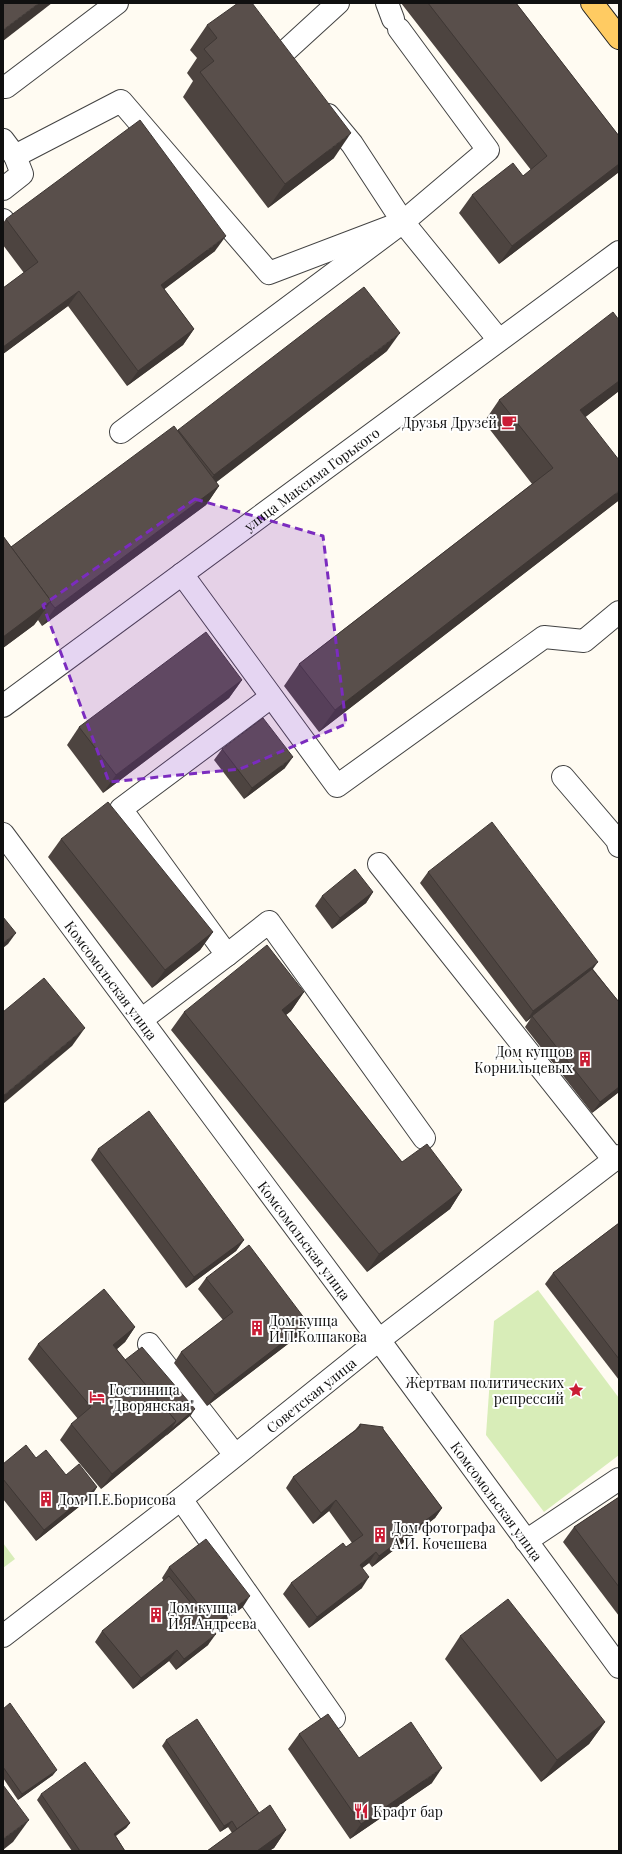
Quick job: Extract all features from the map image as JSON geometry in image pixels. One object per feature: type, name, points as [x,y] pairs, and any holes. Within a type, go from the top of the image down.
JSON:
[{"type":"main road","points":[[592,3],[619,38]]},
{"type":"street","points":[[3,87],[6,87],[36,66],[118,3]]},
{"type":"street","points":[[280,56],[338,3]]},
{"type":"street","points":[[121,432],[403,222],[488,150],[393,17]]},
{"type":"street","points":[[266,40],[294,74]]},
{"type":"street","points":[[314,97],[352,144],[403,222],[499,340]]},
{"type":"street","points":[[3,189],[22,174],[9,148],[120,101],[269,273],[403,222]]},
{"type":"street","name":"улица Максима Горького","points":[[3,706],[499,340],[616,260]]},
{"type":"street","points":[[182,574],[337,786],[544,637],[584,641],[619,612]]},
{"type":"street","points":[[227,955],[121,809],[271,697]]},
{"type":"street","points":[[563,778],[617,840],[619,846]]},
{"type":"street","name":"Комсомольская улица","points":[[3,834],[379,1340],[619,1667]]},
{"type":"street","points":[[379,864],[617,1158]]},
{"type":"street","points":[[141,1020],[269,922],[424,1138]]},
{"type":"street","name":"Советская улица","points":[[3,1636],[181,1499],[379,1340],[617,1158]]},
{"type":"street","points":[[149,1344],[235,1455]]},
{"type":"street","points":[[526,1541],[619,1479]]},
{"type":"street","points":[[181,1499],[334,1718]]},
{"type":"highlighted area","points":[[195,499],[323,536],[346,724],[240,769],[109,782],[43,605]]},
{"type":"green space","points":[[538,1290],[619,1398],[619,1455],[544,1512],[486,1435],[494,1321]]},
{"type":"green space","points":[[3,1543],[15,1559],[3,1568]]},
{"type":"building","points":[[3,3],[39,3],[3,30]]},
{"type":"building","points":[[238,3],[252,3],[351,133],[285,184],[200,72],[214,61],[204,49],[217,38],[207,25]]},
{"type":"building","points":[[428,3],[516,3],[619,136],[619,164],[512,246],[472,195],[513,163],[523,176],[547,156]]},
{"type":"building","points":[[140,120],[226,236],[161,285],[194,329],[138,371],[79,291],[3,347],[3,288],[38,262],[6,219]]},
{"type":"building","points":[[364,287],[400,333],[214,475],[178,430]]},
{"type":"building","points":[[613,312],[619,320],[619,381],[580,410],[619,460],[619,491],[335,710],[299,664],[553,468],[499,400]]},
{"type":"building","points":[[174,426],[219,486],[55,608],[11,547]]},
{"type":"building","points":[[3,536],[51,601],[3,637]]},
{"type":"building","points":[[206,632],[242,680],[116,775],[79,727]]},
{"type":"building","points":[[263,718],[293,757],[252,788],[222,749]]},
{"type":"building","points":[[108,802],[213,932],[165,970],[61,839]]},
{"type":"building","points":[[492,822],[598,962],[533,1011],[428,872]]},
{"type":"building","points":[[355,869],[373,892],[340,918],[322,896]]},
{"type":"building","points":[[3,917],[16,933],[3,943]]},
{"type":"building","points":[[267,945],[304,992],[282,1010],[402,1162],[427,1144],[462,1190],[379,1254],[184,1012]]},
{"type":"building","name":"Дом купцов Корнильцевых","points":[[592,969],[619,1002],[619,1087],[600,1102],[532,1016]]},
{"type":"building","points":[[44,978],[85,1028],[4,1095],[3,1012]]},
{"type":"building","points":[[149,1111],[244,1240],[194,1277],[98,1149]]},
{"type":"building","points":[[619,1223],[619,1359],[553,1273]]},
{"type":"building","name":"Дом купца И.П.Колпакова","points":[[249,1245],[308,1323],[215,1395],[181,1352],[233,1312],[206,1278]]},
{"type":"building","name":"Гостиница \"Дворянская\"","points":[[104,1289],[135,1327],[113,1345],[176,1421],[112,1474],[71,1424],[91,1407],[38,1344]]},
{"type":"building","points":[[142,1347],[195,1409],[170,1430],[176,1421],[125,1360]]},
{"type":"building","name":"Дом фотографа А.И. Кочешева","points":[[360,1424],[383,1427],[442,1508],[379,1556],[376,1552],[360,1565],[369,1577],[317,1617],[291,1583],[343,1543],[346,1547],[363,1535],[336,1500],[321,1513],[293,1477],[360,1427]]},
{"type":"building","name":"Дом П.Е.Борисова","points":[[26,1445],[36,1458],[46,1450],[66,1475],[79,1464],[97,1487],[44,1530],[3,1479],[3,1464]]},
{"type":"building","points":[[619,1497],[619,1587],[574,1527]]},
{"type":"building","points":[[206,1539],[250,1596],[214,1624],[169,1567]]},
{"type":"building","name":"Дом купца И.Я.Андреева","points":[[169,1576],[216,1634],[184,1659],[177,1650],[141,1678],[102,1631]]},
{"type":"building","points":[[508,1599],[605,1722],[557,1760],[460,1636]]},
{"type":"building","points":[[10,1703],[57,1770],[22,1794],[3,1767],[3,1709]]},
{"type":"building","name":"Крафт бар","points":[[328,1714],[359,1758],[411,1722],[442,1768],[361,1824],[299,1734]]},
{"type":"building","points":[[197,1719],[259,1813],[237,1829],[232,1821],[224,1826],[166,1740]]},
{"type":"building","points":[[85,1762],[130,1823],[114,1834],[125,1851],[80,1851],[41,1794]]},
{"type":"building","points":[[3,1785],[29,1820],[3,1839]]},
{"type":"building","points":[[270,1805],[286,1830],[257,1851],[207,1851]]},
{"type":"place","name":"Друзья Друзей","points":[[509,422]]},
{"type":"place","name":"Дом купцов Корнильцевых","points":[[585,1059]]},
{"type":"place","name":"Дом купца И.П.Колпакова","points":[[257,1328]]},
{"type":"place","name":"Жертвам политических репрессий","points":[[576,1390]]},
{"type":"place","name":"Гостиница \"Дворянская\"","points":[[97,1397]]},
{"type":"place","name":"Дом П.Е.Борисова","points":[[46,1499]]},
{"type":"place","name":"Дом фотографа А.И. Кочешева","points":[[380,1535]]},
{"type":"place","name":"Дом купца И.Я.Андреева","points":[[156,1615]]},
{"type":"place","name":"Крафт бар","points":[[361,1811]]}]
